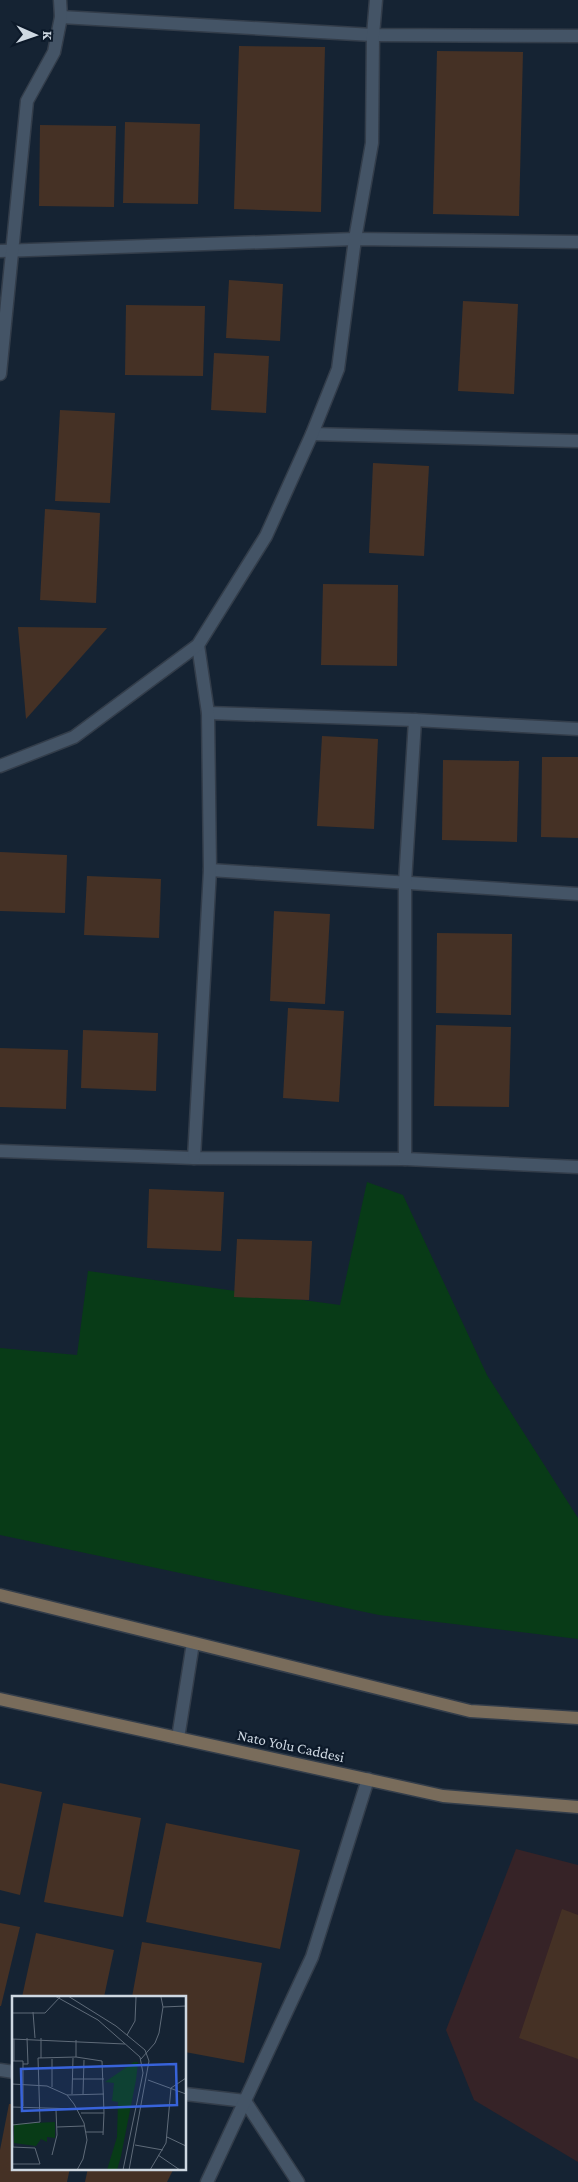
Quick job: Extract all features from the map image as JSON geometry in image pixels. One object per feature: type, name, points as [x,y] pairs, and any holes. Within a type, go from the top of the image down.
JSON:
[{"type":"main road","points":[[0,1595],[470,1711],[578,1718]]},
{"type":"main road","name":"Nato Yolu Caddesi","points":[[0,1699],[443,1796],[578,1807]]},
{"type":"street","points":[[0,374],[6,251],[27,101],[54,52],[61,17],[60,0]]},
{"type":"street","points":[[0,766],[74,737],[198,645],[266,536],[312,434],[338,369],[355,239],[372,143],[373,34],[376,0]]},
{"type":"street","points":[[61,17],[373,34],[578,36]]},
{"type":"street","points":[[6,251],[355,239],[578,242]]},
{"type":"street","points":[[312,434],[578,441]]},
{"type":"street","points":[[194,1158],[210,870],[208,713],[198,645]]},
{"type":"street","points":[[208,713],[415,720],[578,730]]},
{"type":"street","points":[[406,1159],[405,883],[415,720]]},
{"type":"street","points":[[210,870],[578,894]]},
{"type":"street","points":[[0,1151],[194,1158],[406,1159],[578,1168]]},
{"type":"street","points":[[178,1738],[193,1643]]},
{"type":"street","points":[[207,2182],[312,1957],[368,1780]]},
{"type":"street","points":[[186,2094],[245,2101]]},
{"type":"street","points":[[245,2101],[298,2182]]},
{"type":"shaded area","points":[[516,1849],[578,1865],[578,2162],[474,2100],[446,2030]]},
{"type":"green space","points":[[367,1182],[403,1195],[487,1375],[578,1518],[578,1639],[379,1615],[0,1535],[0,1348],[77,1355],[88,1271],[340,1305]]},
{"type":"building","points":[[239,46],[325,47],[321,212],[234,209]]},
{"type":"building","points":[[437,51],[523,52],[519,216],[433,214]]},
{"type":"building","points":[[125,122],[200,124],[198,204],[123,203]]},
{"type":"building","points":[[40,125],[116,126],[114,207],[39,206]]},
{"type":"building","points":[[229,280],[283,284],[280,341],[226,338]]},
{"type":"building","points":[[463,301],[518,304],[514,394],[458,391]]},
{"type":"building","points":[[126,305],[205,306],[203,376],[125,375]]},
{"type":"building","points":[[214,353],[269,356],[266,413],[211,410]]},
{"type":"building","points":[[60,410],[115,413],[110,503],[55,501]]},
{"type":"building","points":[[373,463],[429,466],[424,556],[369,553]]},
{"type":"building","points":[[45,509],[100,513],[96,603],[40,600]]},
{"type":"building","points":[[323,584],[398,585],[397,666],[321,665]]},
{"type":"building","points":[[18,627],[107,628],[26,719]]},
{"type":"building","points":[[322,736],[378,739],[374,829],[317,826]]},
{"type":"building","points":[[542,757],[578,757],[578,838],[541,837]]},
{"type":"building","points":[[443,760],[519,761],[517,842],[442,840]]},
{"type":"building","points":[[0,852],[67,855],[65,913],[0,911]]},
{"type":"building","points":[[87,876],[161,879],[159,938],[84,935]]},
{"type":"building","points":[[274,911],[330,914],[325,1004],[270,1001]]},
{"type":"building","points":[[437,933],[512,934],[511,1015],[436,1013]]},
{"type":"building","points":[[288,1008],[344,1011],[339,1102],[283,1098]]},
{"type":"building","points":[[436,1025],[511,1027],[509,1107],[434,1106]]},
{"type":"building","points":[[83,1030],[158,1033],[156,1091],[81,1088]]},
{"type":"building","points":[[0,1048],[68,1050],[66,1109],[0,1107]]},
{"type":"building","points":[[149,1189],[224,1192],[221,1251],[147,1248]]},
{"type":"building","points":[[237,1239],[312,1241],[309,1300],[234,1297]]},
{"type":"building","points":[[0,1783],[42,1792],[20,1895],[0,1890]]},
{"type":"building","points":[[63,1803],[141,1818],[123,1917],[44,1902]]},
{"type":"building","points":[[166,1823],[300,1850],[280,1949],[146,1922]]},
{"type":"building","points":[[562,1909],[578,1915],[578,2059],[519,2038]]},
{"type":"building","points":[[0,1923],[20,1927],[1,2006],[0,2006]]},
{"type":"building","points":[[36,1933],[114,1950],[104,1996],[22,1996]]},
{"type":"building","points":[[142,1942],[262,1963],[244,2063],[186,2052],[186,1996],[132,1996]]},
{"type":"building","points":[[9,2104],[12,2104],[12,2170],[70,2170],[67,2182],[0,2182],[0,2150]]},
{"type":"building","points":[[88,2170],[173,2170],[167,2182],[85,2182]]}]
